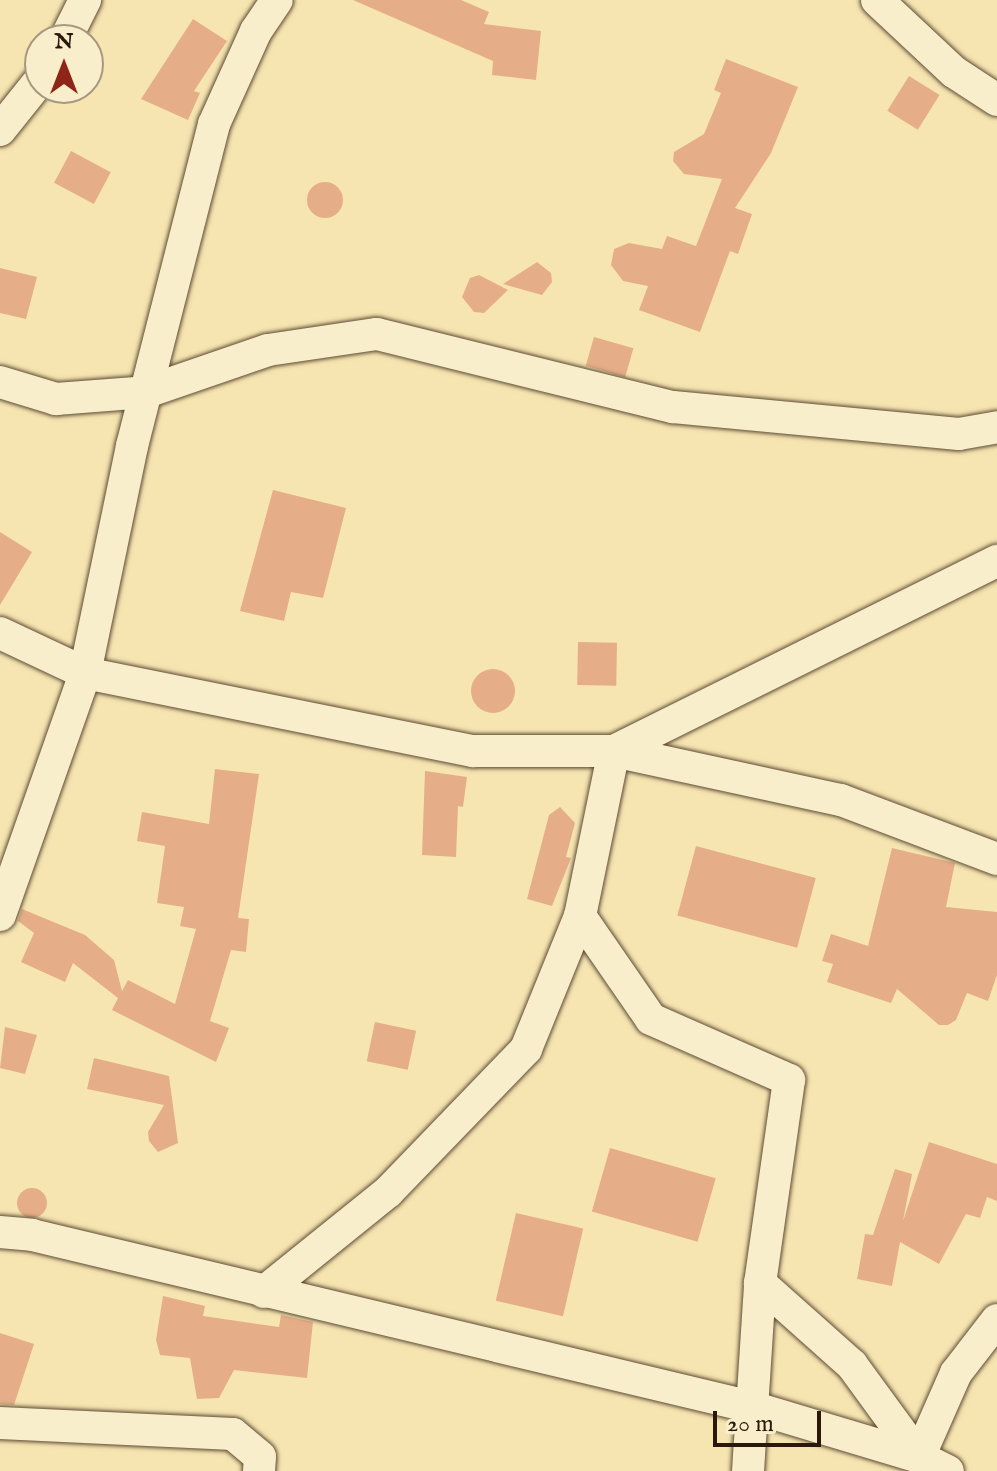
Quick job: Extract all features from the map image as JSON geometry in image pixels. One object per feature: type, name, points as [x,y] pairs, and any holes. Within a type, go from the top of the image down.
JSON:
[{"type":"street","points":[[73,24],[85,0]]},
{"type":"street","points":[[0,915],[85,673],[146,392],[214,124],[256,31],[277,0]]},
{"type":"street","points":[[877,0],[954,72],[997,100]]},
{"type":"street","points":[[0,130],[24,100]]},
{"type":"street","points":[[0,382],[56,399],[146,392],[268,350],[377,334],[673,407],[959,434],[997,427]]},
{"type":"street","points":[[614,751],[997,561]]},
{"type":"street","points":[[0,633],[85,673],[473,751],[614,751],[841,800],[997,859]]},
{"type":"street","points":[[264,1292],[388,1192],[526,1049],[580,916],[614,751]]},
{"type":"street","points":[[580,916],[651,1019],[789,1080],[760,1283],[748,1471]]},
{"type":"street","points":[[0,1232],[32,1235],[752,1407],[919,1457],[948,1471]]},
{"type":"street","points":[[760,1283],[852,1365],[919,1457]]},
{"type":"street","points":[[919,1457],[956,1373],[997,1320]]},
{"type":"street","points":[[0,1423],[233,1434],[260,1457],[259,1471]]},
{"type":"building","points":[[353,0],[461,0],[489,12],[484,24],[541,31],[536,80],[492,75],[493,61]]},
{"type":"building","points":[[193,19],[227,41],[194,91],[200,93],[188,120],[141,99]]},
{"type":"building","points":[[726,59],[798,87],[771,153],[735,208],[752,214],[738,254],[730,251],[700,332],[639,310],[648,286],[623,281],[611,265],[614,249],[629,243],[662,249],[667,236],[696,246],[722,179],[684,174],[673,161],[674,152],[704,134],[721,93],[714,90]]},
{"type":"building","points":[[909,76],[940,95],[918,130],[887,111]]},
{"type":"building","points":[[71,151],[111,172],[94,204],[54,183]]},
{"type":"building","points":[[325,182],[338,187],[343,200],[338,213],[325,218],[312,213],[307,200],[312,187]]},
{"type":"building","points":[[537,262],[551,273],[552,282],[542,295],[503,284]]},
{"type":"building","points":[[0,268],[37,277],[26,319],[0,313]]},
{"type":"building","points":[[479,275],[508,290],[484,313],[474,312],[462,297],[470,278]]},
{"type":"building","points":[[594,337],[633,348],[625,377],[586,366]]},
{"type":"building","points":[[273,490],[346,508],[323,598],[291,592],[284,621],[240,611]]},
{"type":"building","points":[[0,532],[32,552],[0,605]]},
{"type":"building","points":[[578,642],[617,643],[616,686],[577,685]]},
{"type":"building","points":[[493,669],[509,675],[515,691],[509,707],[493,713],[477,707],[471,691],[477,675]]},
{"type":"building","points":[[215,769],[259,774],[238,918],[249,919],[246,952],[231,950],[210,1021],[229,1028],[216,1062],[112,1010],[118,998],[73,963],[65,982],[21,962],[34,933],[18,921],[22,909],[85,935],[114,960],[122,991],[128,980],[175,1004],[196,929],[180,926],[184,907],[157,903],[165,846],[137,841],[142,812],[209,824]]},
{"type":"building","points":[[425,771],[467,777],[463,807],[458,806],[456,857],[422,855]]},
{"type":"building","points":[[560,807],[575,823],[566,857],[571,858],[552,906],[527,899],[549,815]]},
{"type":"building","points":[[696,846],[816,878],[797,948],[677,916]]},
{"type":"building","points":[[892,848],[955,863],[946,907],[997,912],[997,975],[988,1001],[967,993],[956,1020],[948,1025],[939,1025],[897,989],[891,1003],[827,982],[833,964],[822,961],[831,934],[868,946]]},
{"type":"building","points":[[375,1022],[416,1031],[408,1070],[367,1061]]},
{"type":"building","points":[[5,1027],[37,1035],[25,1074],[0,1068]]},
{"type":"building","points":[[94,1058],[169,1076],[178,1143],[158,1152],[149,1141],[148,1132],[164,1105],[87,1089]]},
{"type":"building","points":[[929,1142],[997,1164],[997,1201],[987,1197],[980,1218],[966,1214],[939,1264],[900,1242],[892,1286],[857,1279],[865,1234],[873,1235],[895,1169],[912,1174],[903,1221]]},
{"type":"building","points":[[610,1148],[716,1178],[698,1242],[592,1211]]},
{"type":"building","points":[[32,1188],[43,1192],[47,1203],[43,1214],[32,1218],[21,1214],[17,1203],[21,1192]]},
{"type":"building","points":[[516,1213],[583,1229],[563,1316],[496,1301]]},
{"type":"building","points":[[163,1296],[205,1306],[203,1316],[279,1327],[281,1315],[313,1322],[307,1378],[234,1370],[219,1398],[197,1399],[190,1358],[160,1355],[156,1340]]},
{"type":"building","points":[[0,1333],[34,1344],[14,1405],[0,1404]]}]
